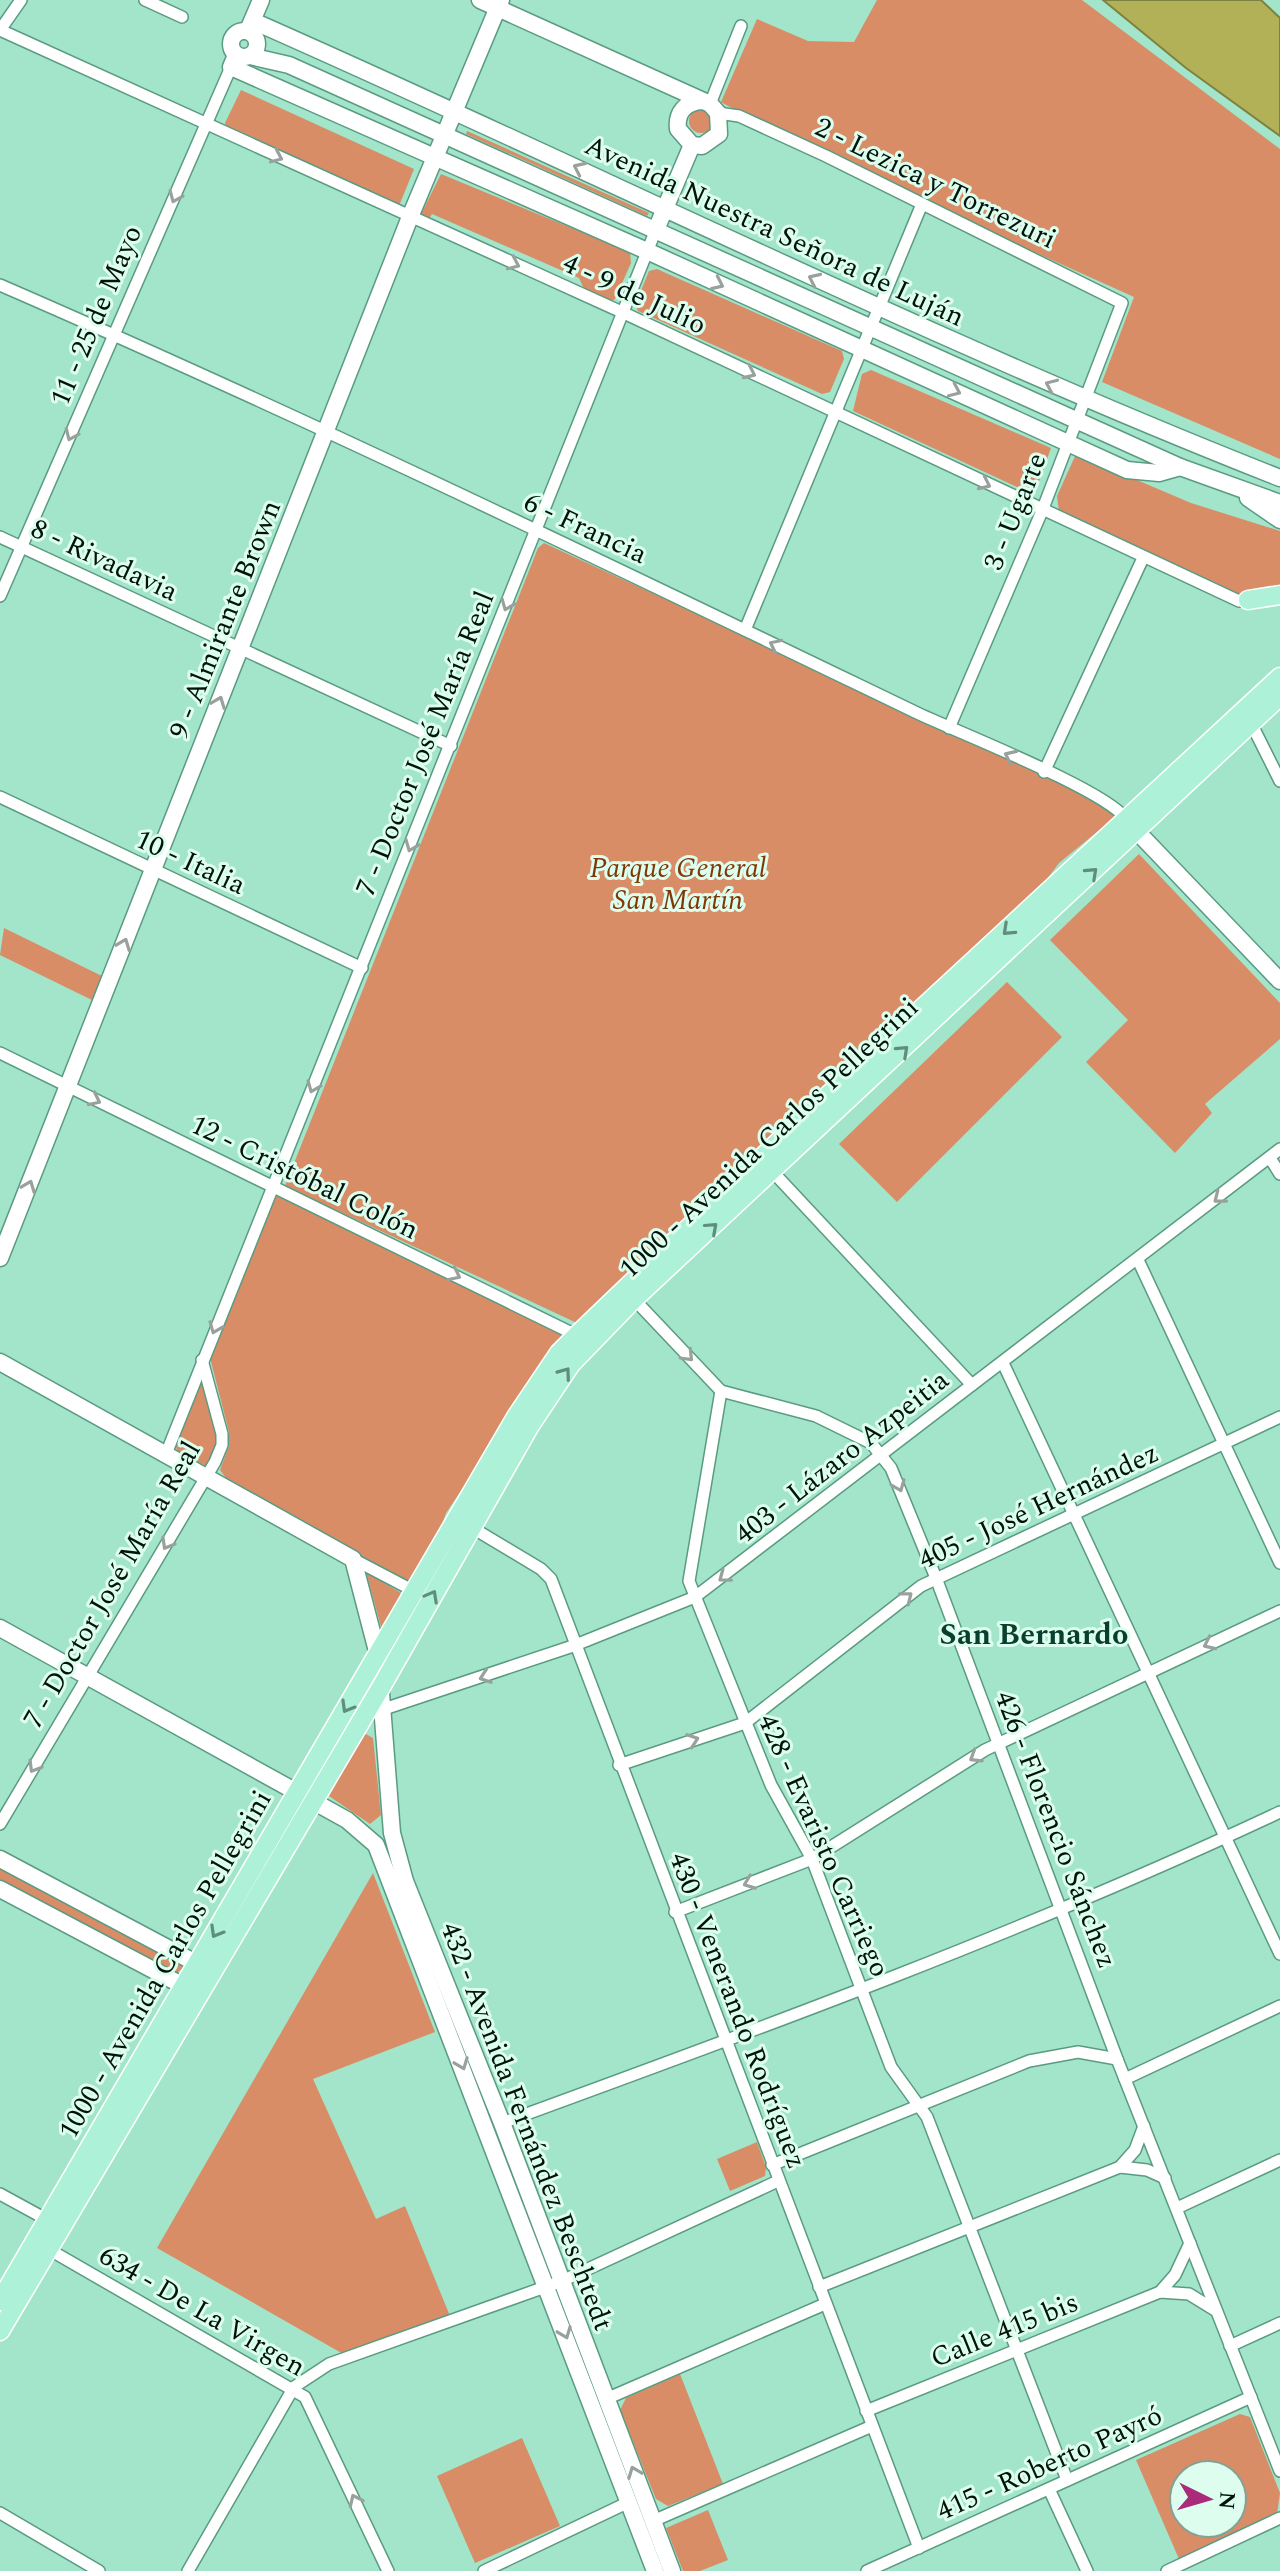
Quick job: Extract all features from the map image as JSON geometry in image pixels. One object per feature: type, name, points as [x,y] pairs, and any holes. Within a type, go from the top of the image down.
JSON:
[{"type":"main road","points":[[1248,600],[1280,595]]},
{"type":"main road","name":"1000 - Avenida Carlos Pellegrini","points":[[0,2331],[53,2223],[305,1796],[378,1655],[516,1417],[559,1353],[583,1338],[773,1172],[1131,826],[1280,677]]},
{"type":"main road","name":"1000 - Avenida Carlos Pellegrini","points":[[630,1295],[797,1124],[1131,826],[1252,725],[1280,696]]},
{"type":"main road","name":"1000 - Avenida Carlos Pellegrini","points":[[305,1796],[380,1689],[583,1338]]},
{"type":"main road","name":"1000 - Avenida Carlos Pellegrini","points":[[0,2301],[42,2245]]},
{"type":"street","points":[[0,30],[21,0]]},
{"type":"street","points":[[145,0],[182,17]]},
{"type":"street","points":[[253,31],[238,32],[232,38],[231,48],[239,60],[255,52],[253,31],[261,0]]},
{"type":"street","name":"2 - Lezica y Torrezuri","points":[[480,0],[499,4],[922,204],[1119,300],[1121,310]]},
{"type":"street","name":"9 - Almirante Brown","points":[[0,1258],[410,217],[499,4]]},
{"type":"street","points":[[710,106],[688,104],[678,115],[678,129],[692,145],[702,146],[719,134],[710,106],[741,26]]},
{"type":"street","name":"4 - 9 de Julio","points":[[0,30],[624,313],[1143,558],[1239,601],[1248,600]]},
{"type":"street","name":"Avenida Nuestra Señora de Luján","points":[[253,31],[289,65]]},
{"type":"street","name":"Avenida Nuestra Señora de Luján","points":[[253,31],[456,110],[879,309],[1123,416],[1280,478]]},
{"type":"street","name":"Avenida Nuestra Señora de Luján","points":[[239,60],[289,65],[1180,467],[1280,503]]},
{"type":"street","name":"Avenida Nuestra Señora de Luján","points":[[239,60],[436,157],[1127,470],[1159,473],[1180,467]]},
{"type":"street","name":"11 - 25 de Mayo","points":[[0,596],[206,125],[239,60]]},
{"type":"street","name":"7 - Doctor José María Real","points":[[166,1454],[692,145]]},
{"type":"street","points":[[745,630],[922,204]]},
{"type":"street","name":"6 - Francia","points":[[0,285],[327,431],[949,728],[1104,798],[1131,826]]},
{"type":"street","name":"3 - Ugarte","points":[[949,728],[1042,511],[1121,310]]},
{"type":"street","points":[[1123,416],[1141,437],[1180,467]]},
{"type":"street","points":[[1111,436],[1169,435]]},
{"type":"street","name":"Avenida Nuestra Señora de Luján","points":[[1237,490],[1280,520]]},
{"type":"street","name":"8 - Rivadavia","points":[[0,537],[451,746]]},
{"type":"street","points":[[1044,772],[1143,558]]},
{"type":"street","points":[[1252,725],[1276,761],[1280,781]]},
{"type":"street","name":"10 - Italia","points":[[0,797],[362,968]]},
{"type":"street","points":[[1131,826],[1280,981]]},
{"type":"street","name":"12 - Cristóbal Colón","points":[[0,1053],[583,1338]]},
{"type":"street","name":"403 - Lázaro Azpeitia","points":[[381,1710],[573,1646],[695,1597],[1280,1149]]},
{"type":"street","points":[[1270,1158],[1280,1174]]},
{"type":"street","points":[[773,1172],[972,1385]]},
{"type":"street","points":[[1138,1260],[1280,1563]]},
{"type":"street","points":[[630,1295],[721,1391]]},
{"type":"street","name":"7 - Doctor José María Real","points":[[0,1824],[88,1679],[222,1445],[222,1434],[202,1360]]},
{"type":"street","points":[[0,1362],[416,1592]]},
{"type":"street","points":[[1003,1363],[1228,1836],[1280,1954]]},
{"type":"street","name":"426 - Florencio Sánchez","points":[[721,1391],[807,1412],[856,1435],[881,1454],[891,1468],[936,1578],[1117,2059],[1280,2471]]},
{"type":"street","name":"428 - Evaristo Carriego","points":[[721,1391],[688,1571],[695,1597],[777,1798],[812,1859],[891,2067],[922,2106],[1067,2480]]},
{"type":"street","name":"405 - José Hernández","points":[[619,1765],[745,1723],[936,1578],[1280,1417]]},
{"type":"street","name":"430 - Venerando Rodríguez","points":[[471,1527],[541,1569],[551,1579],[573,1646],[919,2548]]},
{"type":"street","points":[[353,1559],[378,1655],[380,1689]]},
{"type":"street","points":[[675,1912],[812,1859],[999,1743],[1280,1611]]},
{"type":"street","name":"432 - Avenida Fernández Beschtedt","points":[[0,1628],[305,1796],[360,1829],[376,1845],[555,2283],[606,2399],[672,2571]]},
{"type":"street","name":"432 - Avenida Fernández Beschtedt","points":[[380,1689],[394,1846],[405,1881],[502,2123],[655,2571]]},
{"type":"street","points":[[502,2123],[863,1990],[1062,1911],[1280,1812]]},
{"type":"street","points":[[360,1829],[372,1827],[390,1814]]},
{"type":"street","points":[[0,1859],[205,1968]]},
{"type":"street","points":[[0,1889],[192,1991]]},
{"type":"street","points":[[1125,2079],[1280,2006]]},
{"type":"street","points":[[772,2165],[1046,2056],[1078,2052],[1117,2059]]},
{"type":"street","points":[[819,2287],[1120,2167],[1135,2150],[1144,2126]]},
{"type":"street","points":[[1177,2208],[1280,2160]]},
{"type":"street","points":[[1120,2167],[1147,2170],[1165,2178]]},
{"type":"street","points":[[188,2571],[294,2387],[329,2364],[555,2283],[778,2181]]},
{"type":"street","points":[[0,2194],[53,2223]]},
{"type":"street","points":[[1160,2292],[1175,2275],[1190,2243]]},
{"type":"street","name":"634 - De La Virgen","points":[[42,2245],[294,2387],[305,2397],[388,2571]]},
{"type":"street","points":[[1160,2292],[1189,2294],[1216,2311]]},
{"type":"street","name":"Calle 415 bis","points":[[866,2411],[1160,2292]]},
{"type":"street","points":[[606,2399],[825,2304]]},
{"type":"street","points":[[1230,2346],[1280,2323]]},
{"type":"street","name":"415 - Roberto Payró","points":[[867,2571],[1251,2397]]},
{"type":"street","points":[[653,2521],[872,2426]]},
{"type":"street","points":[[1049,2489],[1087,2571]]},
{"type":"street","points":[[484,2571],[629,2502]]},
{"type":"street","points":[[0,2513],[99,2571]]},
{"type":"street","points":[[1167,2571],[1280,2518]]},
{"type":"green space","points":[[877,0],[1082,0],[1280,149],[1280,459],[1102,382],[1134,297],[932,206],[761,119],[755,121],[721,102],[757,19],[808,41],[854,42]]},
{"type":"green space","points":[[241,90],[414,169],[399,206],[226,128],[225,123]]},
{"type":"green space","points":[[701,109],[712,116],[713,121],[706,132],[701,133],[690,126],[689,121],[696,110]]},
{"type":"green space","points":[[467,131],[649,213],[647,216],[466,134]]},
{"type":"green space","points":[[441,174],[630,252],[631,263],[615,299],[609,302],[585,291],[579,278],[432,214],[428,221],[422,218],[421,214]]},
{"type":"green space","points":[[657,269],[842,351],[844,359],[830,392],[822,394],[638,311],[635,305],[649,271]]},
{"type":"green space","points":[[871,370],[1051,448],[1036,490],[1032,494],[853,411],[862,374]]},
{"type":"green space","points":[[1076,454],[1191,503],[1280,531],[1280,590],[1236,595],[1059,512],[1057,496]]},
{"type":"green space","name":"Parque General San Martín","points":[[544,543],[1112,806],[1119,814],[1059,863],[1035,895],[579,1324],[285,1186],[538,548]]},
{"type":"green space","points":[[1139,854],[1280,1003],[1280,1039],[1205,1104],[1212,1113],[1175,1153],[1086,1062],[1128,1020],[1050,940]]},
{"type":"green space","points":[[4,928],[104,977],[94,1001],[0,955]]},
{"type":"green space","points":[[1007,982],[1062,1037],[897,1202],[839,1144]]},
{"type":"green space","points":[[277,1196],[560,1329],[565,1337],[446,1513],[430,1560],[415,1582],[395,1578],[226,1478],[220,1470],[229,1446],[229,1432],[210,1358],[272,1200]]},
{"type":"green space","points":[[201,1381],[219,1439],[208,1467],[177,1451],[175,1443]]},
{"type":"green space","points":[[366,1572],[406,1596],[383,1634]]},
{"type":"green space","points":[[364,1733],[373,1738],[381,1815],[370,1824],[329,1796]]},
{"type":"green space","points":[[0,1865],[184,1964],[183,1968],[176,1974],[0,1884]]},
{"type":"green space","points":[[373,1873],[435,2032],[313,2079],[376,2219],[405,2206],[450,2316],[345,2355],[157,2248]]},
{"type":"green space","points":[[757,2142],[766,2167],[765,2176],[730,2191],[717,2159]]},
{"type":"green space","points":[[680,2374],[723,2484],[668,2506],[656,2499],[620,2410],[626,2398]]},
{"type":"green space","points":[[1240,2414],[1250,2417],[1280,2493],[1277,2514],[1248,2527],[1248,2459],[1168,2459],[1168,2534],[1136,2460]]},
{"type":"green space","points":[[522,2438],[560,2526],[475,2563],[437,2476]]},
{"type":"green space","points":[[708,2510],[728,2560],[700,2571],[683,2571],[666,2528]]},
{"type":"green space","points":[[1170,2539],[1223,2539],[1179,2559]]},
{"type":"shaded area","points":[[1103,0],[1261,0],[1280,18],[1280,136],[1186,68]]},
{"type":"district","name":"San Bernardo","points":[[1034,1634]]}]
